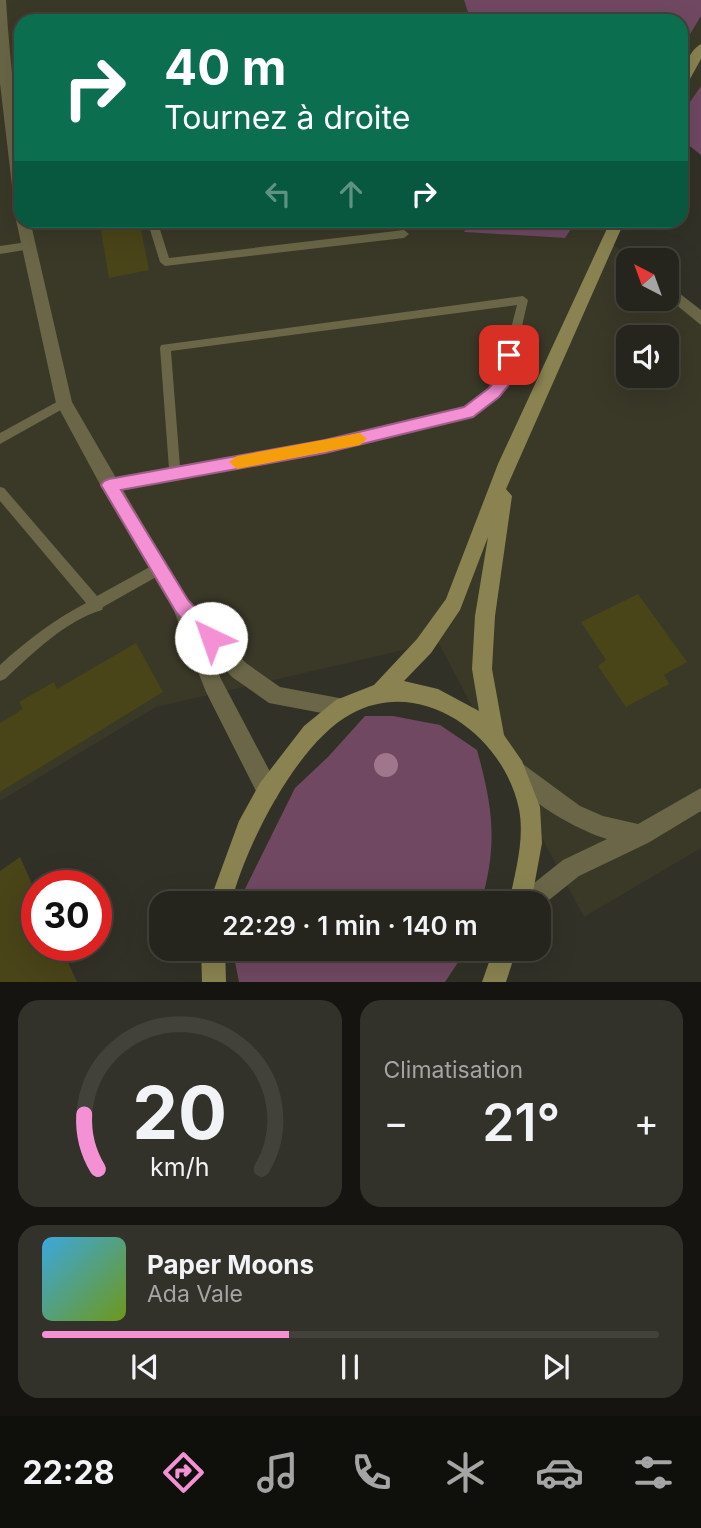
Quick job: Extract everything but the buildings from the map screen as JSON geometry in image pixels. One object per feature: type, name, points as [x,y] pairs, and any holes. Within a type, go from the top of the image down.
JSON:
[{"type":"main road","points":[[688,72],[701,48]]},
{"type":"main road","points":[[381,692],[424,646],[453,604],[507,464],[614,228]]},
{"type":"main road","points":[[494,737],[482,669],[485,617],[507,464]]},
{"type":"main road","points":[[223,891],[247,829],[268,791],[311,733],[343,707],[381,692],[419,693],[465,712],[494,737],[516,769],[529,808],[530,855],[522,891]]},
{"type":"main road","points":[[213,961],[214,982]]},
{"type":"main road","points":[[494,982],[501,961]]},
{"type":"street","points":[[0,0],[4,65],[14,123]]},
{"type":"street","points":[[24,228],[64,403],[109,485],[182,606],[214,684],[268,791]]},
{"type":"street","points":[[679,299],[701,319]]},
{"type":"street","points":[[182,606],[239,670],[276,696],[343,707]]},
{"type":"street","points":[[516,769],[551,801],[580,818],[614,832],[640,835]]},
{"type":"street","points":[[542,891],[571,868],[640,835],[701,799]]},
{"type":"lane","points":[[154,228],[165,262],[404,234]]},
{"type":"lane","points":[[0,250],[27,246]]},
{"type":"lane","points":[[109,485],[175,474],[325,447],[468,412],[494,393],[503,382],[523,300],[165,348],[175,474]]},
{"type":"lane","points":[[0,439],[64,403]]},
{"type":"lane","points":[[0,492],[97,606]]},
{"type":"lane","points":[[0,674],[60,624],[97,606],[160,568]]},
{"type":"shaded area","points":[[0,0],[464,0],[469,14],[14,14],[14,228],[467,228],[465,232],[565,238],[571,228],[617,228],[610,241],[618,248],[616,312],[679,312],[679,302],[701,321],[701,848],[584,917],[438,642],[156,707],[0,801]]},
{"type":"shaded area","points":[[464,0],[701,0],[701,16],[688,37],[688,14],[469,14]]},
{"type":"shaded area","points":[[701,16],[701,86],[688,105],[688,37]]},
{"type":"shaded area","points":[[701,86],[701,155],[688,145],[688,105]]},
{"type":"shaded area","points":[[467,228],[571,228],[565,238],[464,232]]},
{"type":"shaded area","points":[[365,716],[393,716],[440,725],[477,750],[487,790],[491,826],[490,862],[484,891],[245,891],[295,788]]},
{"type":"shaded area","points":[[235,961],[459,961],[445,982],[239,982]]},
{"type":"slow traffic","points":[[237,462],[360,439]]},
{"type":"route","points":[[211,638],[182,606],[109,485],[325,447],[468,412],[494,393],[503,382],[509,355]]}]
